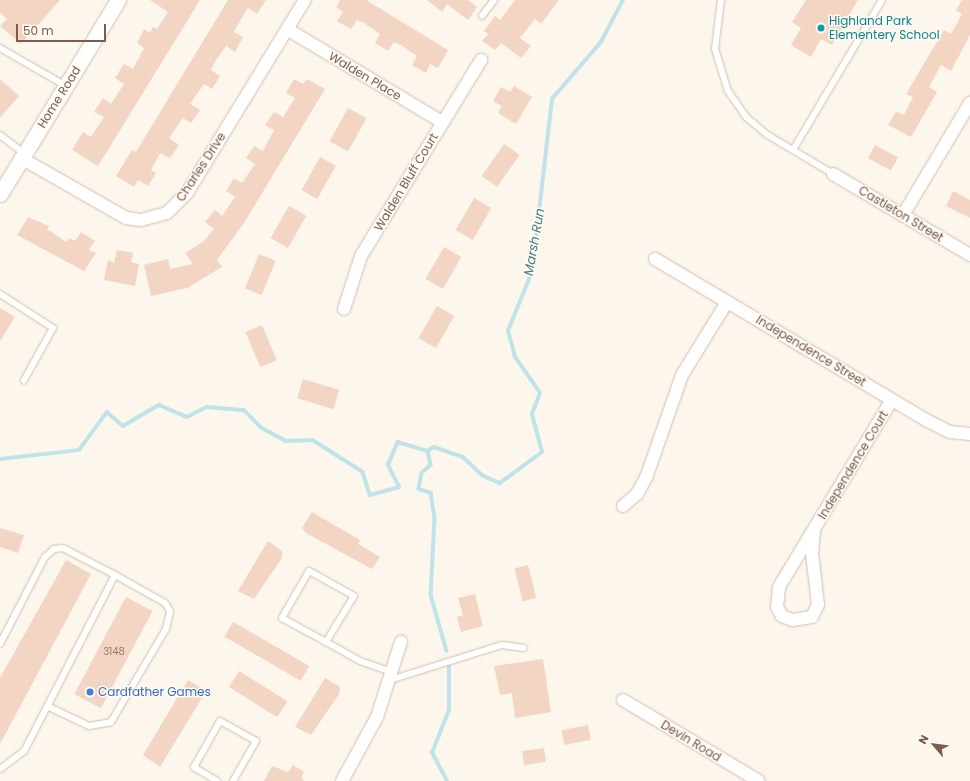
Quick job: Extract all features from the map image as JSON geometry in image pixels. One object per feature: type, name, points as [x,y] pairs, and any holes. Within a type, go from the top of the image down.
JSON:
[{"type":"street","name":"Home Road","points":[[0,194],[118,0]]},
{"type":"street","name":"Charles Drive","points":[[23,156],[126,218],[140,220],[167,213],[186,193],[304,0]]},
{"type":"street","name":"Walden Place","points":[[287,29],[442,122]]},
{"type":"street","name":"Walden Bluff Court","points":[[344,308],[361,256],[481,60]]},
{"type":"street","points":[[903,215],[970,103]]},
{"type":"street","name":"Castleton Street","points":[[833,174],[970,255]]},
{"type":"street","name":"Independence Street","points":[[655,259],[892,400],[950,432],[970,434]]},
{"type":"street","points":[[624,506],[637,494],[646,478],[682,375],[727,302]]},
{"type":"street","name":"Independence Court","points":[[814,531],[812,553],[818,605],[812,617],[792,620],[782,616],[776,598],[814,531],[892,400]]},
{"type":"street","points":[[342,781],[377,717],[401,642]]},
{"type":"street","name":"Devin Road","points":[[623,700],[759,781]]},
{"type":"lane","points":[[482,16],[494,0]]},
{"type":"lane","points":[[721,0],[715,49],[728,91],[746,117],[793,150],[833,174]]},
{"type":"lane","points":[[793,150],[882,0]]},
{"type":"lane","points":[[0,48],[66,86]]},
{"type":"lane","points":[[0,135],[23,156]]},
{"type":"lane","points":[[0,294],[54,328],[24,380]]},
{"type":"lane","points":[[0,644],[45,557],[54,549],[63,548],[165,603],[170,612],[166,629],[119,714],[111,722],[89,726],[47,706]]},
{"type":"lane","points":[[326,642],[354,596],[309,570],[282,618],[360,661],[391,676],[502,645],[524,648]]},
{"type":"lane","points":[[0,769],[24,751],[114,575]]},
{"type":"lane","points":[[217,781],[194,767],[220,721],[256,741],[233,781]]},
{"type":"building","points":[[0,0],[60,0],[21,44],[0,26],[7,19],[0,13]]},
{"type":"building","points":[[150,0],[200,0],[98,166],[72,150],[83,132],[91,137],[104,117],[94,112],[103,98],[111,104],[124,84],[115,78],[124,64],[133,69],[144,48],[137,43],[144,29],[150,33],[153,27],[157,29],[168,12]]},
{"type":"building","points":[[228,0],[266,0],[257,14],[248,8],[240,21],[234,32],[243,37],[235,52],[226,46],[216,60],[211,70],[220,76],[212,89],[204,84],[190,104],[200,110],[191,123],[183,118],[169,138],[179,145],[170,158],[160,153],[151,170],[156,173],[148,186],[138,180],[134,187],[116,176],[132,150],[136,152]]},
{"type":"building","points":[[340,0],[366,0],[448,50],[438,68],[430,64],[426,73],[412,65],[417,56],[401,45],[394,42],[388,51],[375,43],[380,34],[364,23],[357,20],[351,29],[337,21],[343,12],[336,7]]},
{"type":"building","points":[[427,0],[468,0],[477,7],[468,20],[447,4],[442,12]]},
{"type":"building","points":[[515,0],[559,0],[541,24],[535,19],[520,38],[531,46],[521,58],[501,43],[495,50],[482,41],[488,34],[484,31],[495,16],[500,20]]},
{"type":"building","name":"Highland Park Elementery School","points":[[806,0],[858,0],[832,45],[821,39],[811,57],[791,45],[801,28],[792,22]]},
{"type":"building","points":[[962,0],[970,0],[970,35],[951,71],[941,65],[929,87],[937,92],[911,137],[888,125],[896,111],[904,115],[913,97],[906,94],[944,30],[951,34],[962,14],[956,10]]},
{"type":"building","points":[[0,79],[19,96],[0,118]]},
{"type":"building","points":[[294,79],[303,84],[307,79],[325,89],[244,223],[217,260],[222,267],[187,288],[151,296],[144,265],[168,259],[170,269],[193,264],[185,253],[204,241],[214,229],[205,222],[215,210],[222,216],[235,197],[226,191],[234,178],[242,183],[255,164],[246,158],[254,146],[263,151],[274,130],[265,125],[274,112],[283,117],[295,98],[286,93]]},
{"type":"building","points":[[514,86],[532,97],[516,124],[498,113],[502,106],[493,101],[501,87],[510,92]]},
{"type":"building","points":[[348,108],[366,118],[348,151],[330,141]]},
{"type":"building","points":[[504,144],[520,155],[497,187],[482,176]]},
{"type":"building","points":[[875,145],[898,157],[891,170],[868,158]]},
{"type":"building","points":[[320,157],[336,166],[317,199],[302,190]]},
{"type":"building","points":[[953,191],[970,200],[970,218],[946,206]]},
{"type":"building","points":[[474,198],[491,208],[473,240],[456,230]]},
{"type":"building","points":[[289,206],[306,216],[288,248],[270,238]]},
{"type":"building","points":[[28,217],[49,226],[47,229],[66,242],[69,238],[75,241],[81,232],[95,241],[89,250],[96,253],[84,271],[17,235]]},
{"type":"building","points":[[444,247],[461,257],[443,289],[426,279]]},
{"type":"building","points":[[117,250],[133,253],[131,262],[139,264],[135,286],[104,280],[108,260],[114,263]]},
{"type":"building","points":[[259,254],[276,261],[262,295],[245,288]]},
{"type":"building","points":[[437,306],[454,316],[436,348],[418,338]]},
{"type":"building","points":[[0,308],[15,317],[0,341]]},
{"type":"building","points":[[262,325],[277,360],[260,367],[245,332]]},
{"type":"building","points":[[303,379],[339,390],[333,409],[297,398]]},
{"type":"building","points":[[312,512],[360,540],[358,544],[380,557],[372,569],[306,533],[302,528]]},
{"type":"building","points":[[0,528],[24,535],[18,553],[0,547]]},
{"type":"building","points":[[268,541],[282,551],[282,558],[254,599],[238,591]]},
{"type":"building","points":[[66,560],[91,574],[0,744],[0,678]]},
{"type":"building","points":[[528,565],[536,598],[523,601],[514,568]]},
{"type":"building","points":[[475,594],[483,626],[461,632],[457,617],[463,615],[458,598]]},
{"type":"building","points":[[126,597],[152,611],[101,708],[74,694]]},
{"type":"building","points":[[233,622],[309,666],[301,681],[224,637]]},
{"type":"building","points":[[543,659],[551,712],[515,718],[512,693],[500,695],[494,666]]},
{"type":"building","points":[[239,671],[287,701],[277,717],[229,687]]},
{"type":"building","points":[[325,678],[340,687],[339,694],[311,735],[295,727]]},
{"type":"building","points":[[188,680],[203,689],[200,694],[203,696],[160,767],[143,755]]},
{"type":"building","points":[[588,725],[591,740],[564,745],[561,730]]},
{"type":"building","points":[[544,748],[546,762],[524,765],[522,751]]},
{"type":"building","points":[[293,765],[304,772],[301,778],[305,781],[264,781],[272,766],[288,772]]},
{"type":"waterway","name":"Marsh Run","points":[[0,459],[79,450],[107,412],[123,426],[159,405],[187,417],[207,407],[244,410],[262,428],[286,441],[313,440],[363,472],[370,495],[399,487],[388,465],[398,442],[428,451],[434,447],[463,457],[482,475],[500,483],[542,452],[532,414],[540,393],[515,357],[508,331],[532,272],[552,99],[601,42],[623,0]]},
{"type":"waterway","points":[[428,451],[431,465],[422,473],[419,489],[431,493],[435,517],[431,595],[447,651]]},
{"type":"waterway","points":[[447,781],[432,753],[449,710],[449,667]]},
{"type":"place","name":"Highland Park Elementery School","points":[[821,28]]},
{"type":"place","name":"Cardfather Games","points":[[90,692]]}]
